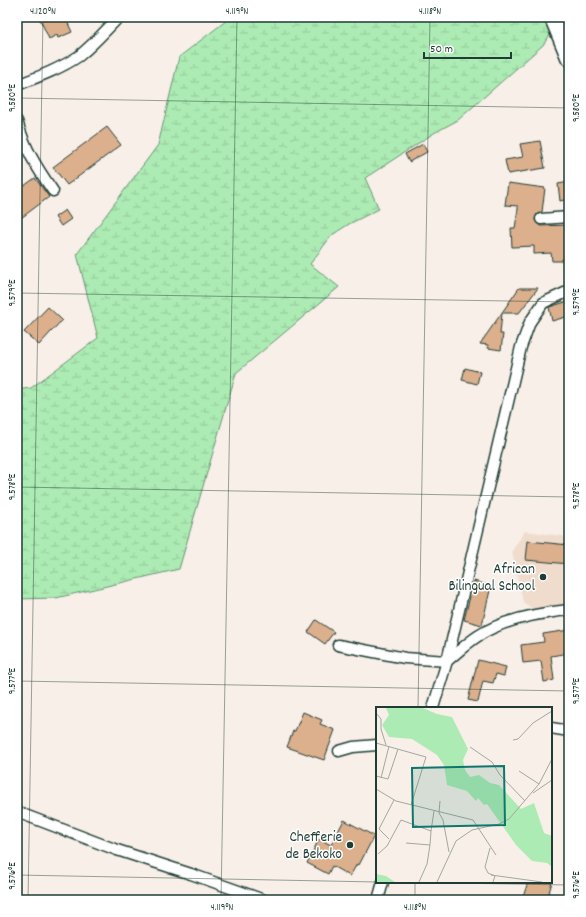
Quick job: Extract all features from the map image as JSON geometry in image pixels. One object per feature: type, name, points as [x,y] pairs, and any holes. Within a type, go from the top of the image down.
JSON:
[{"type":"main road","points":[[552,17],[569,58]]},
{"type":"street","points":[[17,85],[38,77],[74,59],[97,40],[120,17]]},
{"type":"street","points":[[17,121],[22,139],[34,163],[53,191]]},
{"type":"street","points":[[541,219],[569,217]]},
{"type":"street","points":[[433,707],[447,662],[521,347],[530,322],[543,303],[569,291]]},
{"type":"street","points":[[338,645],[405,658],[447,662],[479,635],[502,624],[522,618],[569,610]]},
{"type":"street","points":[[552,728],[569,731]]},
{"type":"street","points":[[339,750],[376,745]]},
{"type":"street","points":[[17,812],[117,850],[264,900]]},
{"type":"street","points":[[378,900],[383,883]]},
{"type":"shaded area","name":"African Bilingual School","points":[[525,531],[569,537],[569,605],[535,611],[523,602],[512,551]]},
{"type":"green space","points":[[231,17],[569,17],[569,19],[554,29],[543,45],[458,120],[434,133],[365,178],[379,209],[349,224],[332,235],[310,264],[339,287],[236,373],[179,569],[56,598],[17,599],[17,390],[31,388],[98,338],[77,254],[158,145],[179,57]]},
{"type":"building","points":[[39,17],[65,17],[72,32],[58,38],[57,35],[49,39]]},
{"type":"building","points":[[107,127],[121,145],[67,185],[53,167]]},
{"type":"building","points":[[540,141],[545,168],[508,174],[505,160],[523,157],[520,144]]},
{"type":"building","points":[[423,144],[427,152],[409,162],[405,154]]},
{"type":"building","points":[[35,178],[49,197],[17,221],[17,191]]},
{"type":"building","points":[[569,182],[569,199],[560,201],[558,184]]},
{"type":"building","points":[[508,183],[545,188],[542,212],[537,214],[535,220],[540,226],[569,225],[569,244],[565,244],[566,259],[562,259],[562,261],[552,261],[551,253],[534,254],[534,246],[512,247],[511,228],[515,228],[518,206],[505,205]]},
{"type":"building","points":[[65,210],[71,219],[61,226],[55,217]]},
{"type":"building","points":[[519,288],[538,288],[519,313],[502,313],[500,334],[503,334],[501,350],[488,348],[488,345],[480,344]]},
{"type":"building","points":[[569,301],[569,316],[552,321],[549,307]]},
{"type":"building","points":[[48,307],[62,320],[39,345],[24,332]]},
{"type":"building","points":[[465,368],[480,372],[477,384],[462,380]]},
{"type":"building","points":[[528,541],[569,545],[569,564],[526,560]]},
{"type":"building","points":[[474,581],[491,586],[482,625],[464,620]]},
{"type":"building","points":[[316,620],[334,632],[325,644],[308,632]]},
{"type":"building","points":[[569,630],[569,653],[551,656],[554,680],[544,682],[541,661],[523,663],[521,645],[544,642],[543,634]]},
{"type":"building","points":[[478,660],[506,667],[504,676],[496,674],[493,683],[483,681],[478,702],[468,700]]},
{"type":"building","points":[[303,712],[322,720],[320,724],[335,730],[324,760],[287,747]]},
{"type":"building","name":"Chefferie de Bekoko","points":[[344,820],[374,836],[359,865],[357,864],[350,876],[332,866],[328,874],[307,863],[319,839],[331,845]]},
{"type":"building","points":[[528,883],[552,883],[547,900],[522,900]]},
{"type":"place","name":"African Bilingual School","points":[[543,577]]},
{"type":"place","name":"Chefferie de Bekoko","points":[[350,845]]}]
